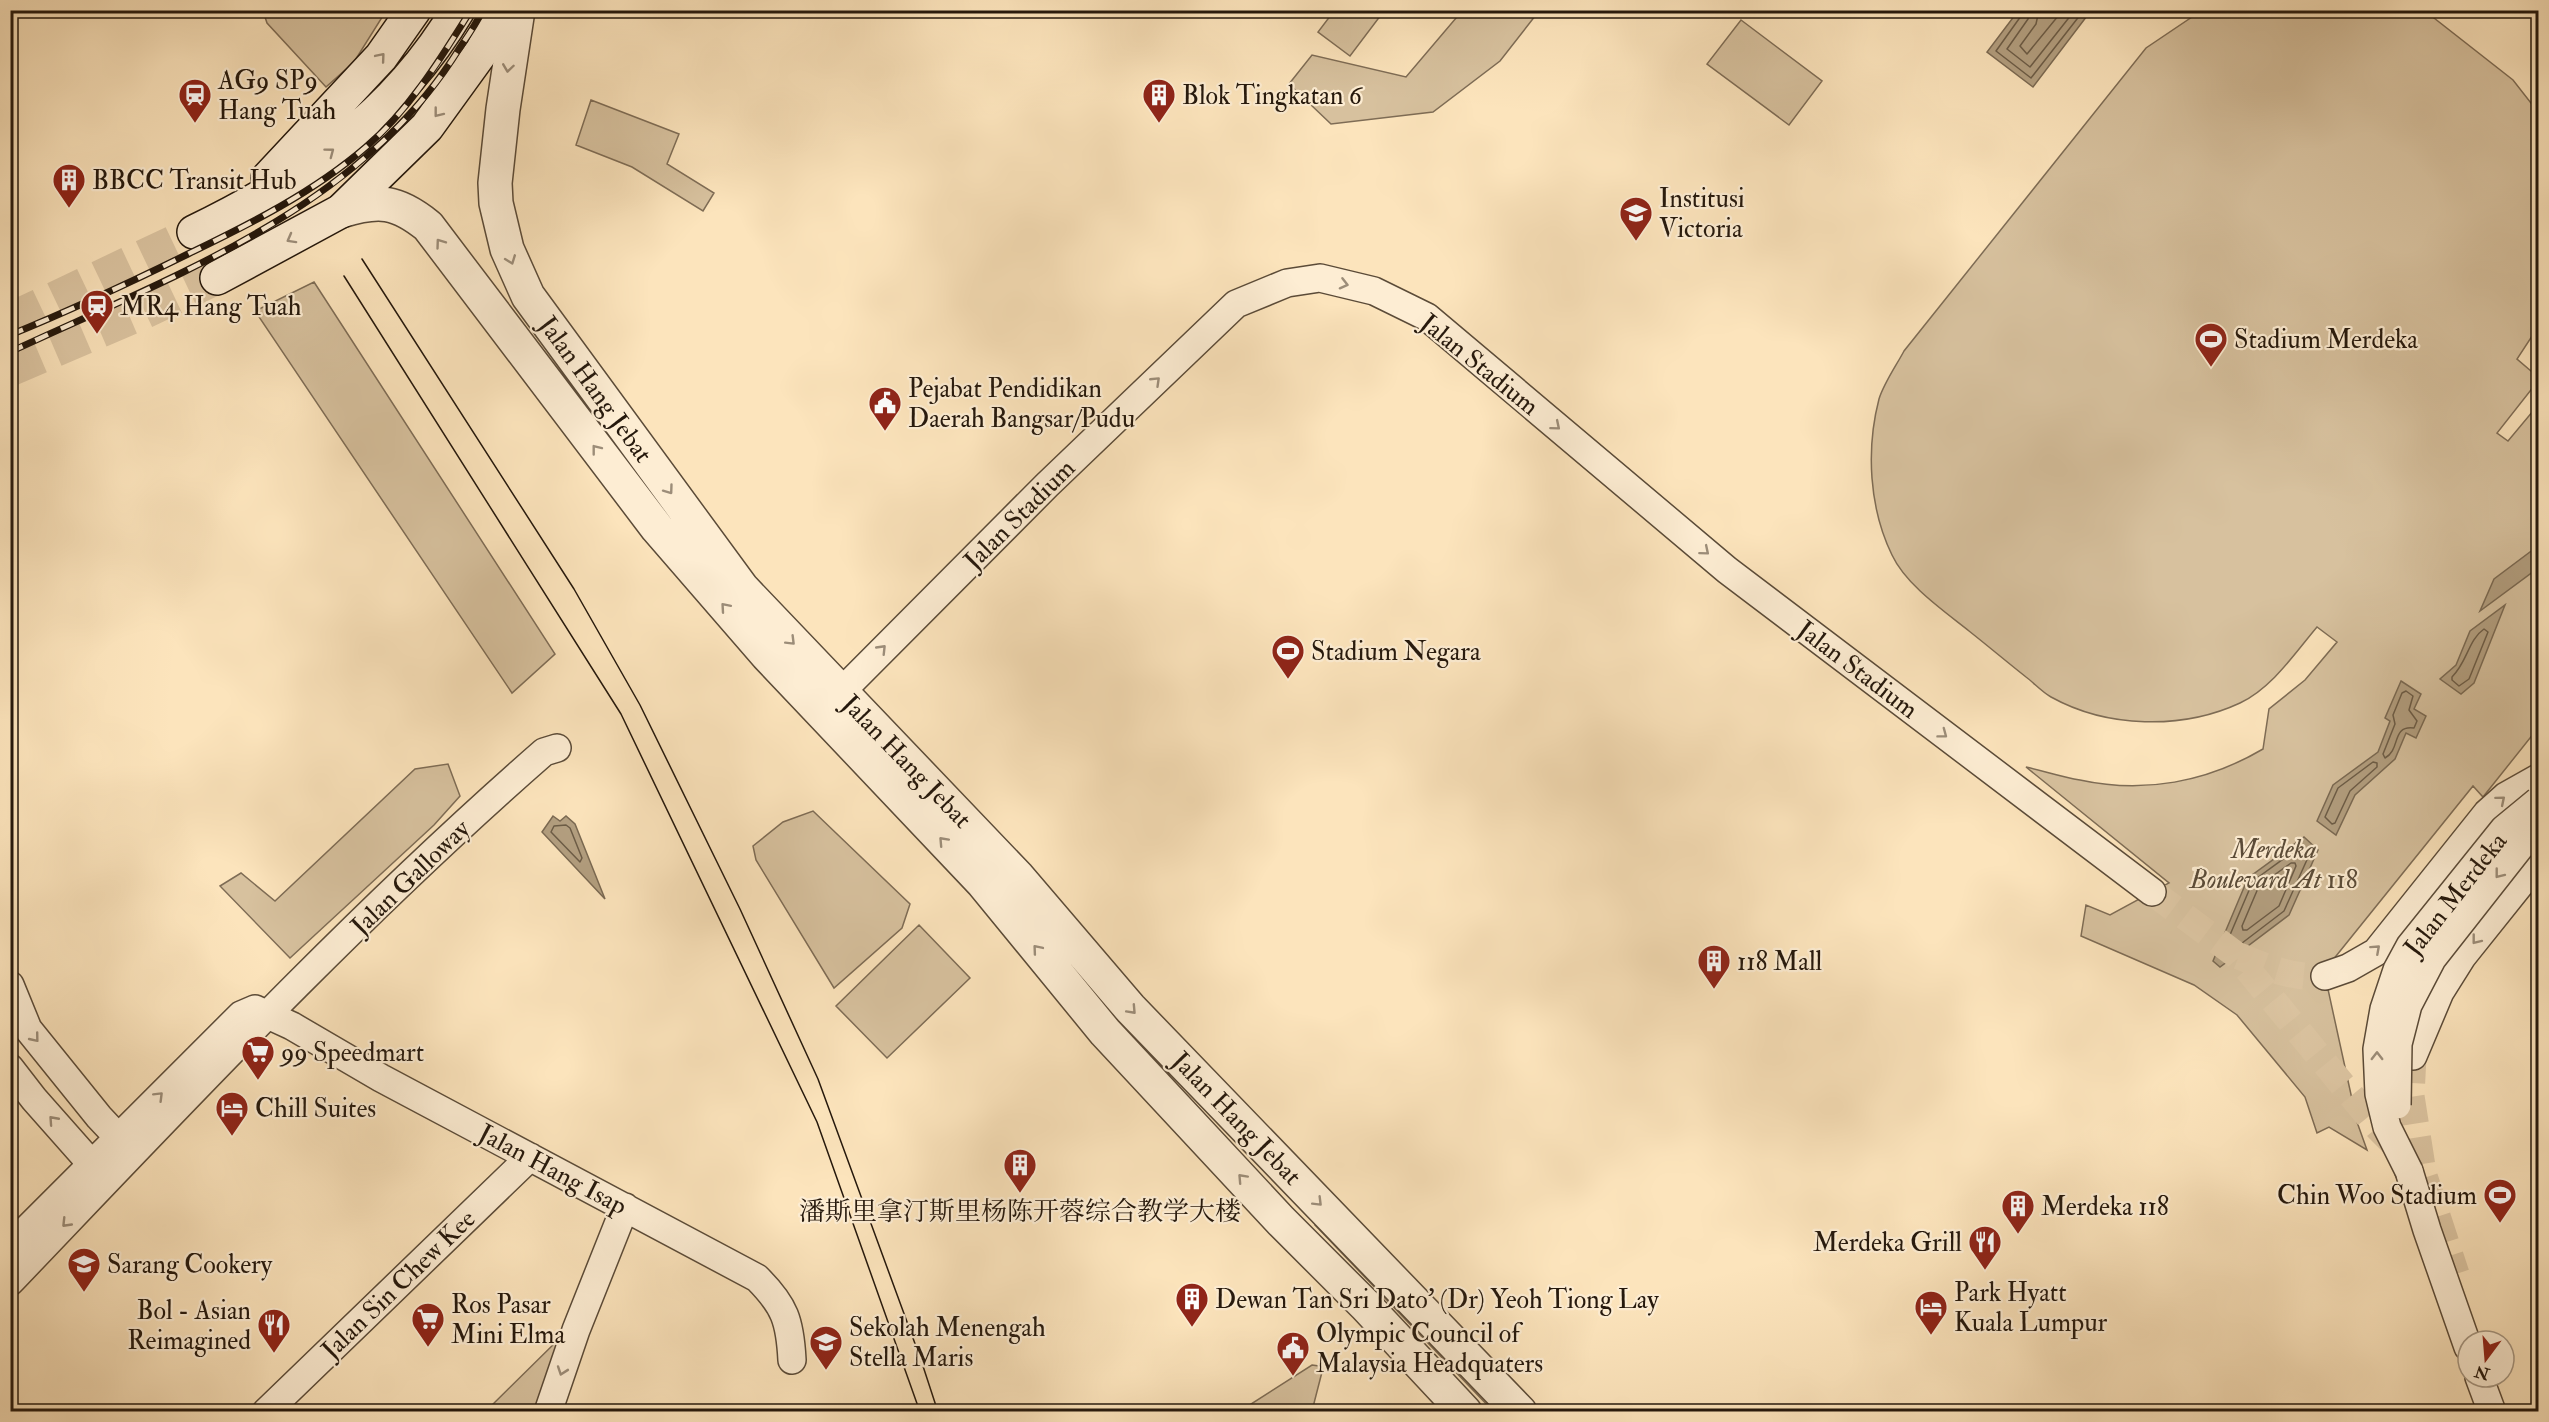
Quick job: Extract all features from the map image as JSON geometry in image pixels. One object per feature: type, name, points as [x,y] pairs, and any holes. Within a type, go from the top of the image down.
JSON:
[{"type":"street","points":[[227,216],[288,158],[381,57],[414,10]]},
{"type":"street","points":[[194,232],[279,188],[332,152],[372,118],[409,77],[458,10]]},
{"type":"street","points":[[217,278],[341,211],[427,127],[482,51],[502,10]]},
{"type":"street","name":"Jalan Hang Jebat","points":[[518,10],[495,168],[496,203],[501,228],[515,272],[528,296],[742,588],[831,702],[1105,1032],[1281,1221],[1365,1305],[1465,1412]]},
{"type":"street","name":"Jalan Hang Jebat","points":[[341,211],[366,204],[402,207],[428,226],[657,528],[766,655],[831,702],[1018,877],[1130,1008],[1520,1412]]},
{"type":"street","name":"Jalan Stadium","points":[[831,702],[1047,486],[1236,304],[1287,283],[1320,278],[1374,291],[1427,317],[1727,570],[2152,892]]},
{"type":"street","name":"Jalan Galloway","points":[[10,1246],[99,1172],[269,1014],[417,866],[544,752],[557,748]]},
{"type":"street","points":[[2325,976],[2348,968],[2376,952],[2487,813],[2506,796],[2538,778]]},
{"type":"street","name":"Jalan Merdeka","points":[[2409,1171],[2387,1127],[2379,1094],[2377,1049],[2384,1009],[2397,970],[2410,946],[2504,829],[2538,801]]},
{"type":"street","name":"Jalan Merdeka","points":[[2462,1329],[2409,1171],[2398,1118],[2396,1086],[2398,1044],[2408,1005],[2432,959],[2520,847],[2538,831]]},
{"type":"street","points":[[2413,1056],[2427,1019],[2457,966],[2538,862]]},
{"type":"street","points":[[10,985],[28,1029],[126,1146]]},
{"type":"street","name":"Jalan Hang Isap","points":[[269,1014],[381,1078],[757,1278],[775,1296],[781,1308],[791,1335],[792,1360]]},
{"type":"street","points":[[10,1068],[34,1099],[99,1172]]},
{"type":"street","name":"Jalan Sin Chew Kee","points":[[267,1412],[530,1157]]},
{"type":"street","name":"Jalan Galloway","points":[[10,1281],[99,1172]]},
{"type":"street","points":[[548,1412],[576,1330],[625,1207]]},
{"type":"street","points":[[2483,1389],[2491,1411]]},
{"type":"green space","points":[[263,11],[386,11],[354,62],[326,87],[267,23]]},
{"type":"green space","points":[[1334,11],[1384,11],[1350,56],[1318,32]]},
{"type":"green space","points":[[1462,11],[1539,11],[1500,61],[1433,112],[1331,124],[1289,84],[1312,55],[1406,77]]},
{"type":"green space","name":"Stadium Merdeka","points":[[2201,11],[2425,11],[2513,80],[2538,112],[2538,327],[2517,359],[2538,377],[2538,381],[2497,433],[2508,441],[2538,405],[2538,728],[2483,797],[2473,786],[2324,971],[2357,1122],[2367,1150],[2329,1127],[2317,1133],[2305,1097],[2237,1015],[2194,985],[2081,936],[2086,905],[2110,915],[2169,883],[2026,767],[2080,780],[2128,786],[2174,782],[2220,770],[2263,749],[2269,709],[2305,680],[2337,642],[2317,627],[2273,679],[2252,696],[2218,712],[2194,718],[2145,722],[2096,715],[2048,695],[1916,587],[1906,577],[1892,555],[1878,518],[1874,498],[1871,458],[1875,418],[1881,393],[1904,351],[2146,48]]},
{"type":"green space","points":[[1741,20],[1822,81],[1789,125],[1707,64]]},
{"type":"green space","points":[[591,100],[679,134],[667,164],[714,193],[703,211],[632,167],[576,145]]},
{"type":"green space","points":[[314,282],[555,654],[512,693],[255,311]]},
{"type":"green space","points":[[448,764],[460,796],[434,825],[290,958],[220,886],[241,873],[275,901],[415,769]]},
{"type":"green space","points":[[813,811],[910,904],[902,928],[834,988],[756,860],[753,846],[783,822]]},
{"type":"green space","points":[[919,925],[970,978],[887,1058],[836,1006]]},
{"type":"green space","points":[[1321,1219],[1506,1411],[1493,1411],[1315,1225]]},
{"type":"green space","points":[[562,1336],[536,1411],[486,1411]]},
{"type":"green space","points":[[1312,1365],[1319,1366],[1322,1372],[1312,1411],[1273,1411],[1251,1404]]},
{"type":"water","points":[[2018,11],[2090,12],[2033,87],[1987,52]]},
{"type":"water","points":[[2538,546],[2538,568],[2480,611],[2494,579]]},
{"type":"water","points":[[2505,605],[2474,683],[2461,694],[2440,679],[2456,665],[2470,631]]},
{"type":"water","points":[[2401,681],[2421,694],[2414,709],[2426,716],[2416,738],[2406,733],[2395,759],[2355,795],[2336,835],[2317,821],[2333,785],[2378,752],[2390,721],[2385,718]]},
{"type":"water","points":[[553,816],[560,821],[566,816],[575,824],[605,899],[542,832]]},
{"type":"water","points":[[2304,837],[2318,850],[2289,915],[2220,967],[2213,961],[2248,878]]},
{"type":"tunnel","points":[[10,319],[194,232]]},
{"type":"tunnel","points":[[10,370],[143,313],[217,278]]},
{"type":"tunnel","points":[[2152,892],[2235,954],[2378,1128],[2396,1146]]},
{"type":"tunnel","points":[[2239,956],[2292,974],[2325,976]]},
{"type":"tunnel","points":[[2413,1056],[2411,1096],[2423,1173],[2456,1274]]},
{"type":"tram line","points":[[362,259],[574,589],[640,705],[740,909],[818,1079],[938,1412]]},
{"type":"tram line","points":[[344,276],[621,714],[817,1122],[920,1412]]},
{"type":"railway","points":[[10,335],[100,296],[211,243],[281,206],[325,178],[366,147],[411,100],[471,10]]},
{"type":"railway","points":[[10,352],[198,265],[258,232],[316,195],[370,153],[418,105],[459,49],[483,10]]},
{"type":"place","name":"AG9 SP9 Hang Tuah","points":[[195,124]]},
{"type":"place","name":"Blok Tingkatan 6","points":[[1159,124]]},
{"type":"place","name":"BBCC Transit Hub","points":[[69,209]]},
{"type":"place","name":"Institusi Victoria","points":[[1636,242]]},
{"type":"place","name":"MR4 Hang Tuah","points":[[97,335]]},
{"type":"place","name":"Stadium Merdeka","points":[[2211,368]]},
{"type":"place","name":"Pejabat Pendidikan Daerah Bangsar/Pudu","points":[[885,432]]},
{"type":"place","name":"Stadium Negara","points":[[1288,680]]},
{"type":"place","name":"118 Mall","points":[[1714,990]]},
{"type":"place","name":"99 Speedmart","points":[[258,1081]]},
{"type":"place","name":"Chill Suites","points":[[232,1137]]},
{"type":"place","name":"潘斯里拿汀斯里杨陈开蓉综合教学大楼","points":[[1020,1194]]},
{"type":"place","name":"Chin Woo Stadium","points":[[2500,1224]]},
{"type":"place","name":"Merdeka 118","points":[[2018,1235]]},
{"type":"place","name":"Merdeka Grill","points":[[1985,1271]]},
{"type":"place","name":"Sarang Cookery","points":[[84,1293]]},
{"type":"place","name":"Dewan Tan Sri Dato' (Dr) Yeoh Tiong Lay","points":[[1192,1328]]},
{"type":"place","name":"Park Hyatt Kuala Lumpur","points":[[1931,1336]]},
{"type":"place","name":"Ros Pasar Mini Elma","points":[[428,1348]]},
{"type":"place","name":"Bol - Asian Reimagined","points":[[274,1354]]},
{"type":"place","name":"Sekolah Menengah Stella Maris","points":[[826,1371]]},
{"type":"place","name":"Olympic Council of Malaysia Headquaters","points":[[1293,1377]]},
{"type":"park label","name":"Merdeka Boulevard At 118","points":[[2274,864]]}]
